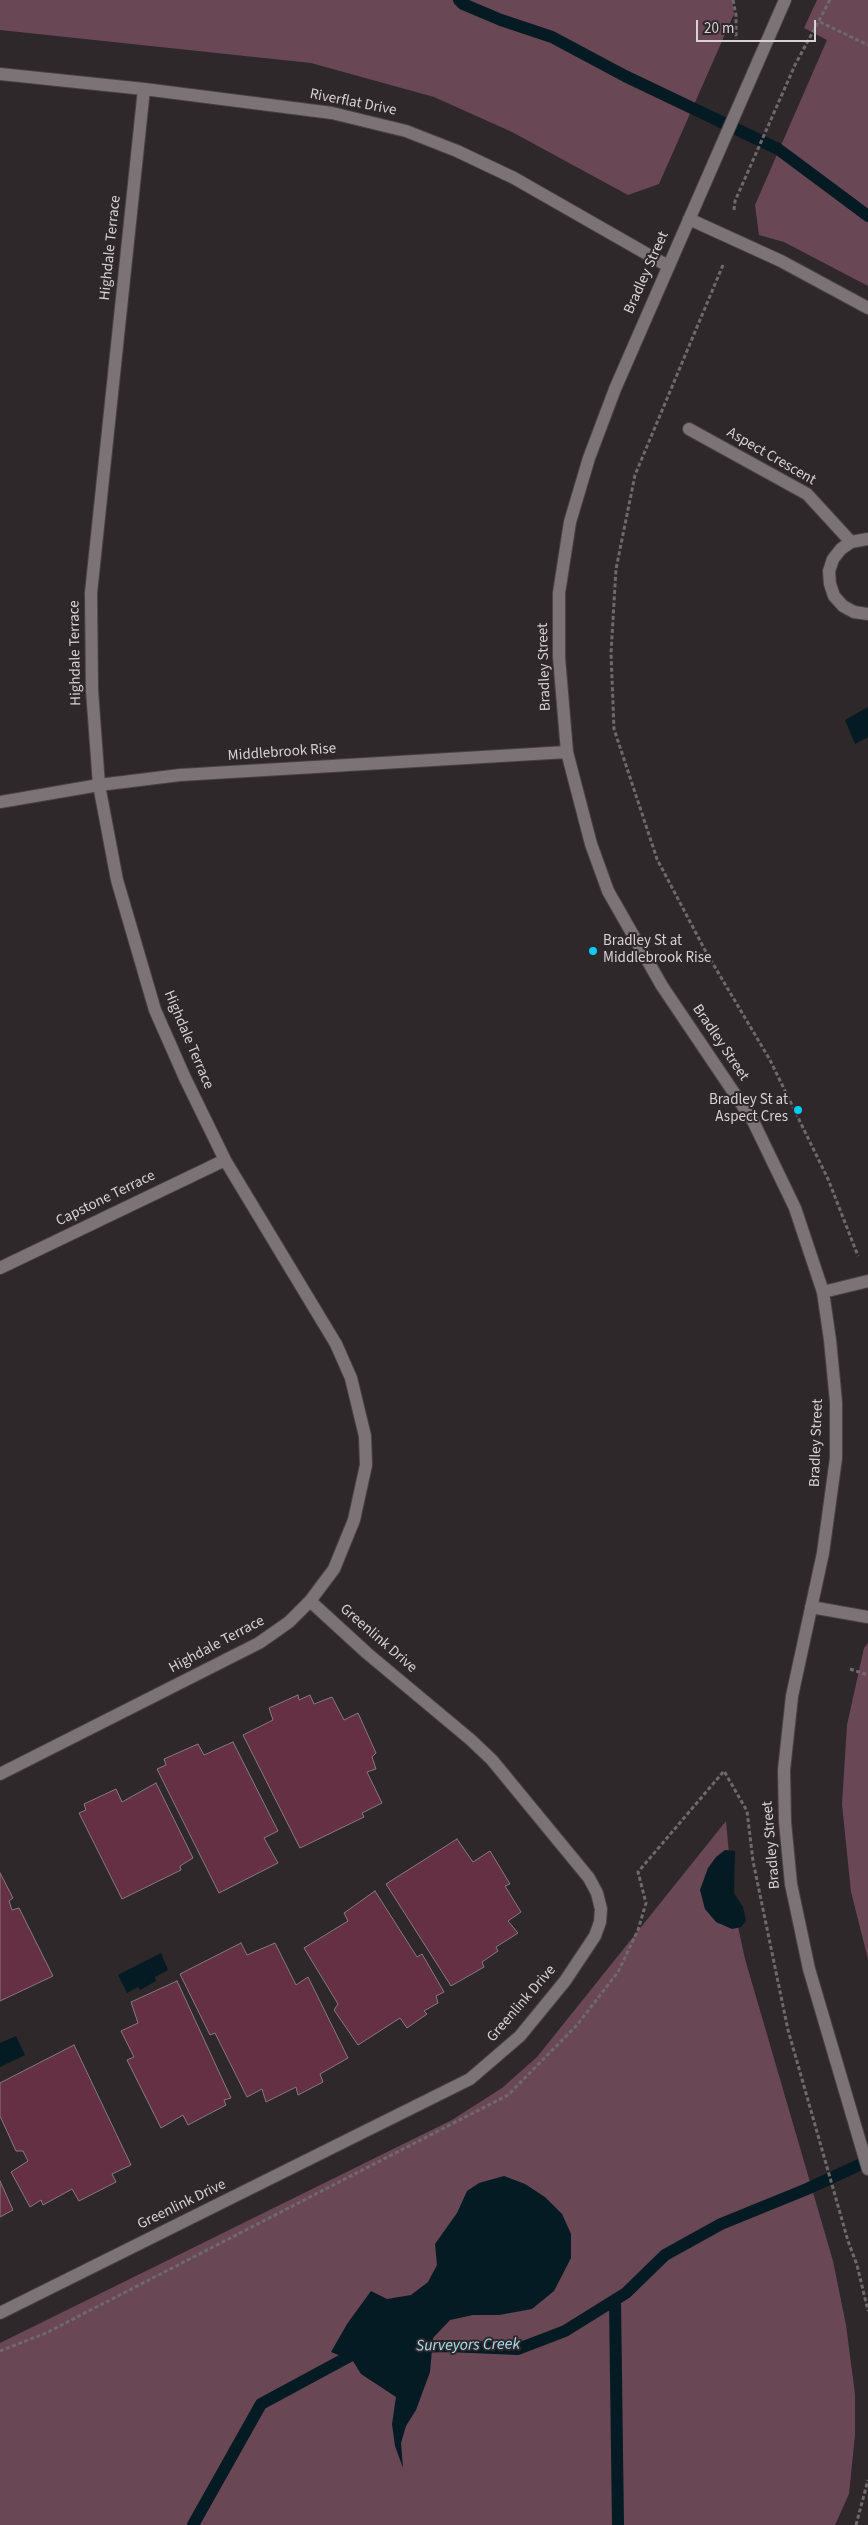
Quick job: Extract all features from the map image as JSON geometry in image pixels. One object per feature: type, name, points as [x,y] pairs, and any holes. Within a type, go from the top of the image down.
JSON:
[{"type":"street","name":"Bradley Street","points":[[785,0],[615,388],[589,458],[570,522],[559,593],[559,657],[567,752],[590,844],[608,891],[662,986],[757,1129],[795,1208],[822,1292],[830,1340],[836,1402],[836,1458],[829,1524],[792,1696],[784,1770],[784,1822],[797,1918],[809,1969],[868,2169]]},
{"type":"street","name":"Riverflat Drive","points":[[0,74],[144,89],[332,113],[406,130],[457,151],[514,178],[668,266]]},
{"type":"street","name":"Highdale Terrace","points":[[0,1774],[259,1643],[288,1622],[310,1601],[334,1569],[354,1520],[366,1465],[365,1436],[352,1378],[336,1344],[225,1160],[185,1078],[155,1010],[118,880],[99,785],[92,690],[92,593],[144,89]]},
{"type":"street","points":[[689,219],[733,241],[781,261],[868,308]]},
{"type":"street","name":"Aspect Crescent","points":[[689,429],[807,494],[852,542]]},
{"type":"street","points":[[868,538],[852,542],[841,549],[833,559],[829,571],[830,584],[834,596],[843,606],[854,612],[868,614]]},
{"type":"street","name":"Middlebrook Rise","points":[[0,802],[99,785],[180,775],[567,752]]},
{"type":"street","name":"Capstone Terrace","points":[[0,1268],[225,1160]]},
{"type":"street","points":[[822,1292],[867,1281]]},
{"type":"street","name":"Greenlink Drive","points":[[0,2313],[470,2078],[520,2036],[565,1981],[595,1936],[600,1922],[601,1909],[597,1893],[589,1878],[492,1760],[310,1601]]},
{"type":"street","points":[[811,1607],[868,1616]]},
{"type":"path","points":[[733,0],[736,15],[736,40]]},
{"type":"path","points":[[830,0],[820,22],[795,65],[735,201],[733,241],[635,475],[616,569],[611,653],[614,729],[658,859],[706,952],[770,1060],[828,1179],[867,1281]]},
{"type":"path","points":[[820,22],[868,44]]},
{"type":"path","points":[[850,1669],[868,1675]]},
{"type":"path","points":[[724,1771],[747,1811],[754,1861],[788,2030],[848,2241],[857,2265],[868,2311]]},
{"type":"path","points":[[0,2351],[46,2332],[205,2252]]},
{"type":"path","points":[[856,2525],[868,2480]]},
{"type":"shaded area","points":[[0,0],[732,0],[734,14],[659,184],[628,195],[512,132],[434,97],[311,63],[0,30]]},
{"type":"shaded area","points":[[817,0],[868,0],[868,286],[784,242],[759,235],[755,205],[827,40],[804,28]]},
{"type":"shaded area","points":[[868,1643],[868,1959],[851,1892],[842,1804],[847,1725],[864,1648]]},
{"type":"shaded area","points":[[726,1821],[734,1908],[745,1959],[833,2261],[846,2325],[855,2394],[855,2435],[849,2494],[835,2525],[0,2525],[0,2343],[452,2120],[502,2088],[537,2057]]},
{"type":"water","points":[[868,707],[868,737],[855,744],[845,720]]},
{"type":"water","points":[[725,1850],[735,1851],[734,1893],[743,1907],[746,1921],[741,1927],[732,1929],[716,1922],[705,1909],[700,1890],[708,1868],[716,1857]]},
{"type":"water","points":[[161,1953],[168,1970],[155,1977],[156,1981],[140,1990],[138,1987],[127,1993],[118,1975]]},
{"type":"water","points":[[16,2036],[25,2055],[0,2067],[0,2043]]},
{"type":"water","points":[[504,2176],[525,2184],[545,2197],[562,2214],[571,2234],[571,2258],[554,2291],[532,2309],[499,2315],[473,2315],[450,2320],[433,2338],[430,2372],[416,2410],[406,2426],[401,2443],[403,2468],[395,2446],[392,2424],[396,2397],[361,2374],[353,2361],[331,2352],[347,2324],[371,2291],[387,2299],[411,2295],[428,2282],[437,2265],[435,2244],[457,2213],[467,2191],[479,2183]]},
{"type":"building","points":[[298,1695],[299,1700],[310,1695],[314,1704],[332,1697],[344,1720],[358,1713],[376,1753],[372,1757],[376,1769],[367,1772],[382,1803],[362,1813],[364,1817],[300,1848],[243,1735],[273,1720],[269,1708]]},
{"type":"building","points":[[233,1742],[278,1831],[264,1838],[278,1863],[219,1893],[157,1769],[166,1765],[164,1759],[198,1744],[204,1755]]},
{"type":"building","points":[[156,1783],[193,1858],[180,1866],[181,1870],[122,1899],[79,1813],[86,1810],[84,1804],[116,1789],[122,1802]]},
{"type":"building","points":[[457,1839],[473,1862],[490,1851],[510,1884],[505,1886],[521,1912],[508,1921],[518,1933],[496,1947],[498,1951],[482,1962],[484,1967],[451,1986],[386,1884]]},
{"type":"building","points":[[0,1873],[13,1898],[9,1901],[12,1910],[19,1908],[53,1976],[0,2001]]},
{"type":"building","points":[[375,1891],[417,1957],[422,1954],[444,1992],[436,1996],[438,2003],[424,2011],[427,2014],[407,2028],[400,2018],[358,2045],[334,2010],[338,2004],[304,1948],[348,1921],[344,1913]]},
{"type":"building","points":[[241,1943],[247,1955],[275,1943],[296,1985],[308,1977],[348,2058],[320,2074],[323,2082],[298,2095],[296,2087],[266,2102],[262,2089],[247,2097],[215,2033],[210,2035],[180,1974]]},
{"type":"building","points":[[177,1981],[231,2098],[224,2100],[226,2105],[188,2125],[183,2115],[161,2128],[127,2060],[134,2057],[121,2031],[138,2023],[131,2002]]},
{"type":"building","points":[[74,2045],[131,2165],[112,2174],[116,2182],[79,2201],[72,2189],[43,2205],[41,2200],[30,2207],[11,2172],[28,2161],[23,2151],[16,2151],[0,2116],[0,2083]]},
{"type":"building","points":[[0,2181],[13,2210],[0,2217]]},
{"type":"waterway","points":[[459,0],[463,4],[501,20],[552,37],[625,76],[778,149],[868,216]]},
{"type":"waterway","name":"Surveyors Creek","points":[[416,2347],[448,2346],[518,2349],[565,2331],[626,2293],[665,2255],[721,2224],[807,2189],[868,2161]]},
{"type":"waterway","points":[[615,2301],[618,2525]]},
{"type":"waterway","name":"Surveyors Creek","points":[[193,2525],[261,2404],[361,2350]]},
{"type":"place","name":"Bradley St at Middlebrook Rise","points":[[593,951]]},
{"type":"place","name":"Bradley St at Aspect Cres","points":[[798,1110]]}]
